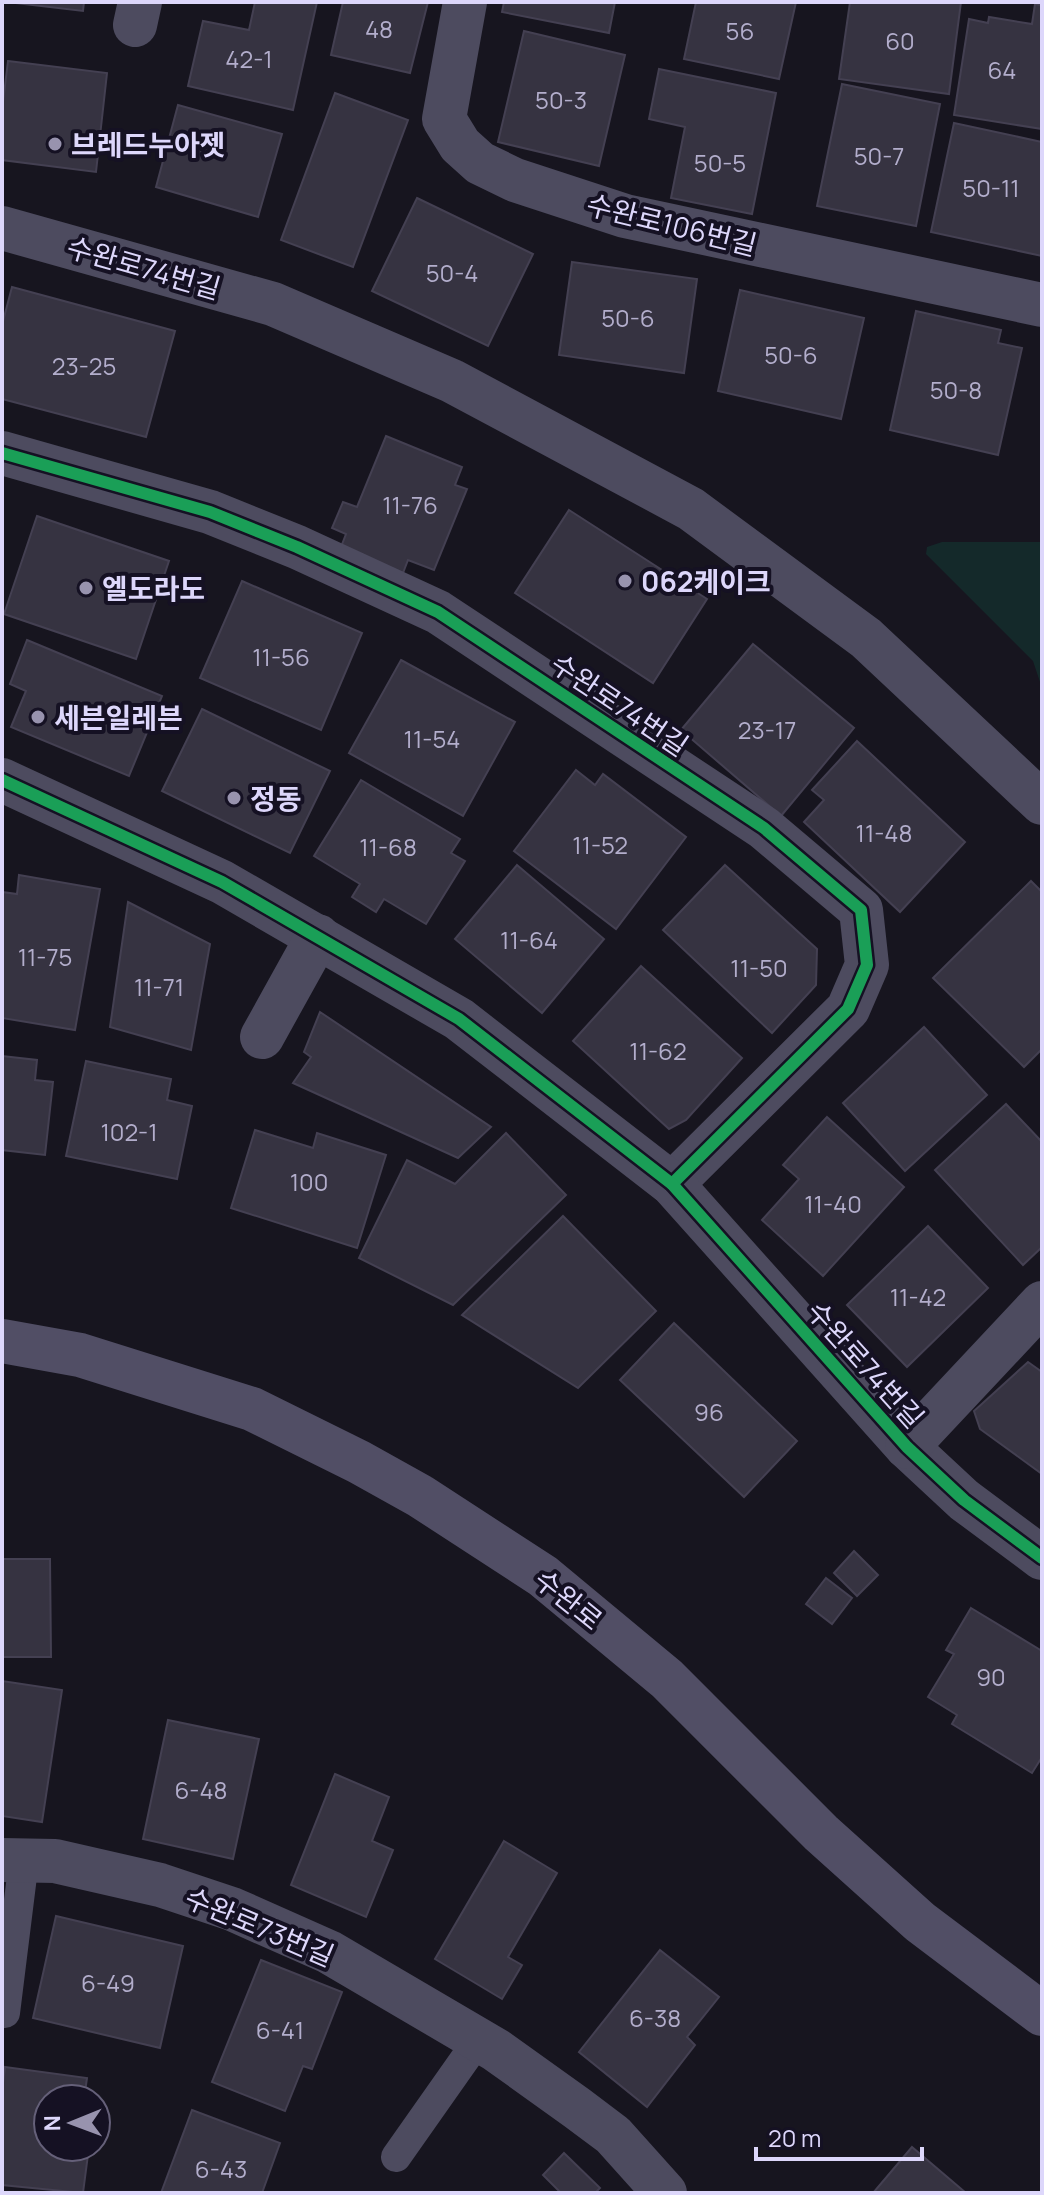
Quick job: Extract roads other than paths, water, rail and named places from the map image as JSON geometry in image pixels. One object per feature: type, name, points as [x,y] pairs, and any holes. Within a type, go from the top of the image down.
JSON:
[{"type":"main road","name":"수완로","points":[[2,1341],[80,1355],[252,1409],[420,1496],[543,1576],[667,1679],[821,1833],[920,1922],[1042,2014]]},
{"type":"street","name":"수완로106번길","points":[[465,2],[444,119],[460,145],[480,163],[515,180],[625,216],[1042,305]]},
{"type":"street","name":"수완로74번길","points":[[2,228],[273,304],[452,381],[691,509],[866,638],[1042,803]]},
{"type":"street","name":"수완로74번길","points":[[2,453],[210,512],[297,547],[438,612],[764,828],[861,910],[867,965],[848,1009],[672,1184]]},
{"type":"street","name":"수완로74번길","points":[[2,780],[222,882],[459,1019],[672,1184],[907,1447],[964,1500],[1042,1558]]},
{"type":"street","points":[[262,1037],[318,936]]},
{"type":"street","name":"수완로74번길","points":[[907,1447],[1042,1303]]},
{"type":"street","name":"수완로73번길","points":[[13,1860],[55,1861],[160,1885],[232,1909],[329,1952],[479,2039],[613,2135],[665,2193]]},
{"type":"lane","name":"수완로73번길","points":[[5,2013],[13,1860]]},
{"type":"lane","points":[[396,2157],[479,2039]]},
{"type":"place","name":"브레드누아젯","points":[[55,144]]},
{"type":"place","name":"062케이크","points":[[625,581]]},
{"type":"place","name":"엘도라도","points":[[86,588]]},
{"type":"place","name":"세븐일레븐","points":[[38,717]]},
{"type":"place","name":"정동","points":[[234,798]]}]
